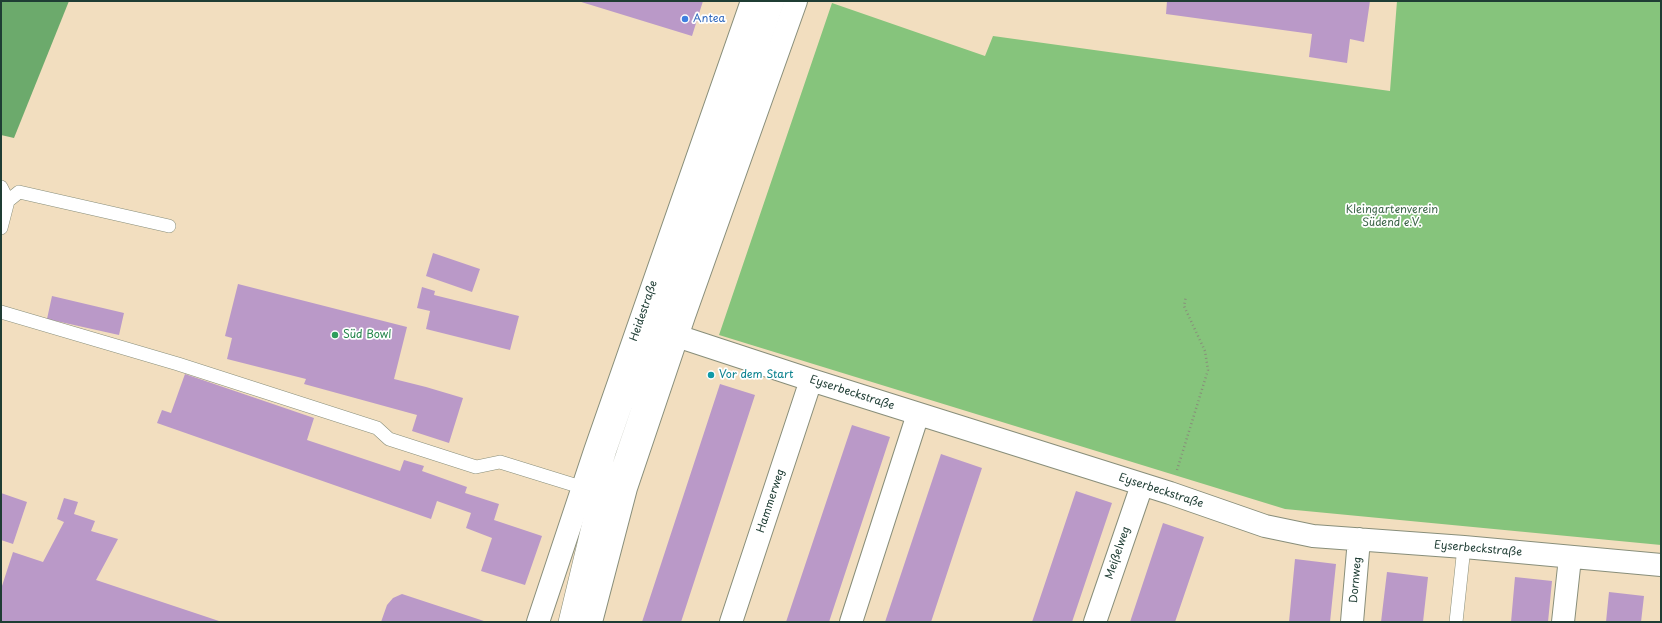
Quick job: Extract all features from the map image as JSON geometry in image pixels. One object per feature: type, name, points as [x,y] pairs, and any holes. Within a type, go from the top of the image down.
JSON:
[{"type":"street","name":"Heidestraße","points":[[538,622],[584,488],[595,451],[752,1]]},
{"type":"street","points":[[591,622],[626,488],[677,336],[796,1]]},
{"type":"street","name":"Eyserbeckstraße","points":[[677,336],[811,380],[1170,493],[1265,526],[1313,536],[1464,547],[1570,558],[1661,565]]},
{"type":"street","name":"Hammerweg","points":[[730,622],[811,380]]},
{"type":"street","points":[[851,622],[918,414]]},
{"type":"street","name":"Meißelweg","points":[[1095,622],[1142,485]]},
{"type":"street","name":"Dornweg","points":[[1352,622],[1360,539]]},
{"type":"street","points":[[1563,622],[1570,558]]},
{"type":"lane","points":[[565,622],[591,514],[610,450],[766,1]]},
{"type":"lane","points":[[578,622],[601,520],[778,1]]},
{"type":"lane","points":[[1,187],[8,201]]},
{"type":"lane","points":[[1,228],[8,201],[19,192],[169,226]]},
{"type":"lane","points":[[1,312],[178,364],[377,428],[390,439],[476,467],[500,462],[584,488]]},
{"type":"lane","points":[[1456,622],[1464,547]]},
{"type":"path","points":[[1170,493],[1208,370],[1205,351],[1184,306],[1186,296]]},
{"type":"green space","points":[[1,1],[69,1],[14,138],[1,135]]},
{"type":"green space","name":"Kleingartenverein Südend e.V.","points":[[1397,1],[1661,1],[1661,545],[1285,509],[719,335],[832,3],[985,56],[993,36],[1390,91]]},
{"type":"building","points":[[578,1],[703,1],[692,36]]},
{"type":"building","points":[[1167,1],[1370,1],[1364,42],[1350,39],[1347,63],[1309,57],[1312,34],[1166,14]]},
{"type":"building","points":[[433,253],[480,269],[472,292],[426,276]]},
{"type":"building","points":[[238,284],[407,327],[394,379],[463,398],[449,443],[412,431],[417,415],[304,384],[306,379],[227,359],[232,338],[225,336]]},
{"type":"building","points":[[422,287],[435,291],[434,295],[519,316],[510,350],[426,329],[430,311],[417,308]]},
{"type":"building","points":[[52,296],[124,313],[119,335],[47,319]]},
{"type":"building","points":[[185,374],[314,418],[307,440],[400,471],[404,460],[424,466],[422,471],[467,487],[465,493],[499,504],[494,520],[542,536],[525,585],[481,571],[492,538],[466,528],[471,513],[437,501],[431,519],[157,423],[162,410],[171,413]]},
{"type":"building","points":[[720,384],[755,395],[681,622],[642,622]]},
{"type":"building","points":[[852,425],[890,437],[829,622],[786,622]]},
{"type":"building","points":[[941,454],[982,468],[931,622],[885,622]]},
{"type":"building","points":[[1076,491],[1112,503],[1072,622],[1032,622]]},
{"type":"building","points":[[1,493],[27,502],[13,544],[1,540]]},
{"type":"building","points":[[64,498],[78,502],[74,514],[95,521],[91,531],[118,539],[96,580],[222,622],[1,622],[1,589],[13,552],[43,562],[64,522],[57,519]]},
{"type":"building","points":[[1163,523],[1204,537],[1175,622],[1130,622]]},
{"type":"building","points":[[1295,559],[1336,564],[1330,622],[1289,622]]},
{"type":"building","points":[[1387,572],[1428,577],[1423,622],[1381,622]]},
{"type":"building","points":[[1515,577],[1552,581],[1548,622],[1511,622]]},
{"type":"building","points":[[1609,592],[1644,596],[1641,622],[1606,622]]},
{"type":"building","points":[[402,594],[487,622],[381,622],[387,605],[393,598]]},
{"type":"place","name":"Antea","points":[[685,19]]},
{"type":"place","name":"Süd Bowl","points":[[335,335]]},
{"type":"place","name":"Vor dem Start","points":[[711,375]]}]
